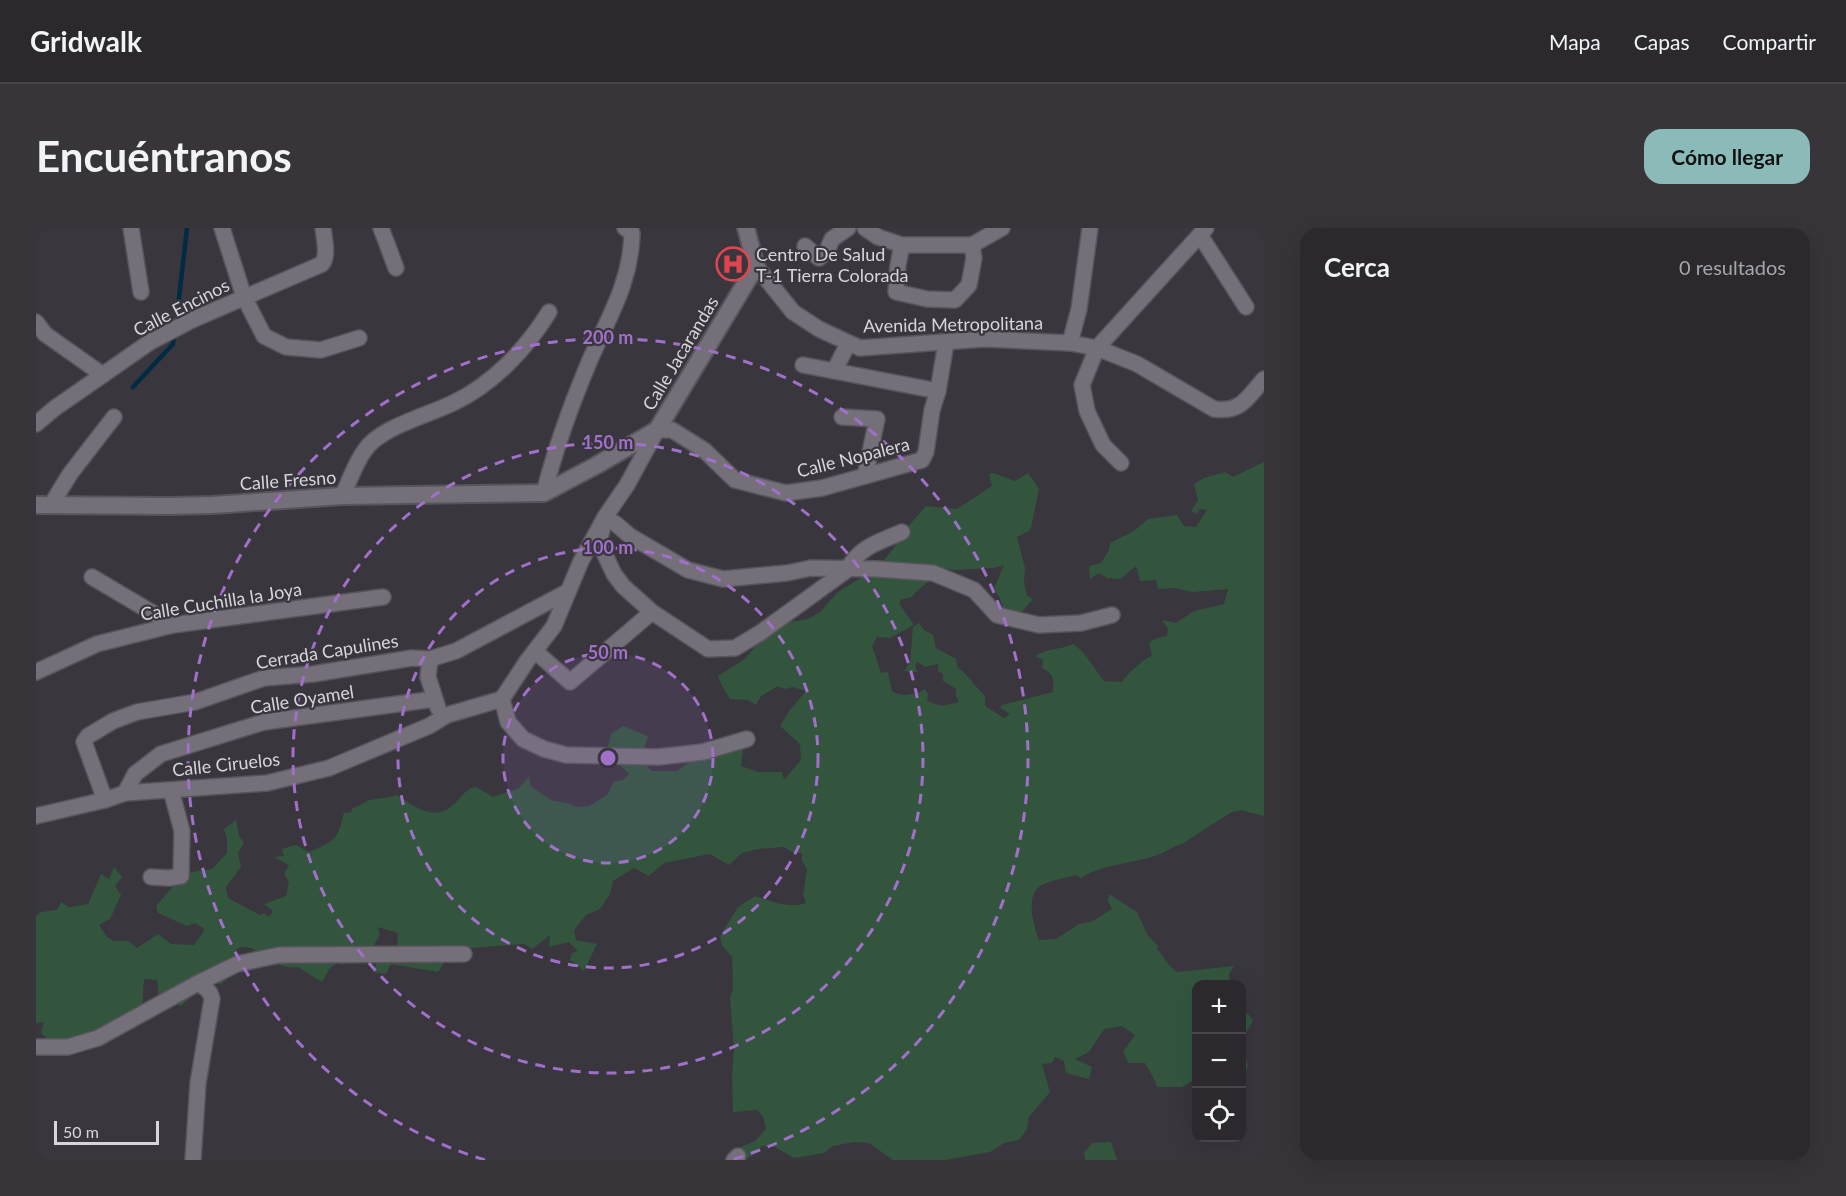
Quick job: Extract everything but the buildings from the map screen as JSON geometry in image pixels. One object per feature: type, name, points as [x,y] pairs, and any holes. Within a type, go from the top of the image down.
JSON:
[{"type":"street","points":[[131,228],[141,292]]},
{"type":"street","points":[[222,228],[244,297],[264,336],[286,347],[321,350],[359,338]]},
{"type":"street","name":"Calle Encinos","points":[[36,424],[150,342],[192,320],[322,264],[326,255],[323,228]]},
{"type":"street","points":[[381,228],[396,268]]},
{"type":"street","points":[[544,493],[550,467],[588,366],[625,282],[632,255],[632,233],[625,228]]},
{"type":"street","name":"Avenida Metropolitana","points":[[746,228],[756,266],[794,312],[848,344],[860,348],[984,339],[1070,343],[1096,348],[1137,364],[1214,409],[1227,411],[1240,407],[1264,379]]},
{"type":"street","points":[[805,246],[819,258],[827,251],[832,239],[848,228]]},
{"type":"street","points":[[865,228],[878,237],[902,245],[972,245],[1002,228]]},
{"type":"street","points":[[1070,343],[1079,309],[1090,228]]},
{"type":"street","points":[[1121,463],[1102,446],[1087,411],[1082,385],[1096,348],[1203,232],[1246,306]]},
{"type":"street","points":[[902,245],[898,265],[897,292],[927,299],[956,300],[969,285],[974,258],[972,245]]},
{"type":"street","name":"Calle Jacarandas","points":[[502,699],[554,626],[567,592],[605,518],[756,266]]},
{"type":"street","points":[[342,495],[365,449],[384,434],[455,402],[476,389],[515,357],[540,327],[549,312]]},
{"type":"street","points":[[36,322],[45,334],[103,375]]},
{"type":"street","name":"Calle Nopalera","points":[[657,430],[672,429],[704,450],[735,480],[786,493],[822,488],[922,460],[926,452],[946,343]]},
{"type":"street","points":[[834,371],[848,344]]},
{"type":"street","points":[[803,364],[938,391]]},
{"type":"street","points":[[44,505],[114,417]]},
{"type":"street","points":[[842,417],[877,419],[865,476]]},
{"type":"street","name":"Calle Jacarandas","points":[[544,493],[657,430]]},
{"type":"street","name":"Calle Fresno","points":[[44,505],[213,505],[342,495],[544,493]]},
{"type":"street","points":[[903,532],[865,548],[853,558],[847,570],[760,633],[735,648],[708,649],[652,612],[623,586],[614,574],[599,542],[605,518],[630,536],[688,570],[723,579],[787,573],[811,568],[847,570],[876,569],[933,573],[974,590],[997,615],[1039,625],[1081,623],[1112,615]]},
{"type":"street","points":[[92,577],[173,625]]},
{"type":"street","name":"Cerrada Capulines","points":[[105,800],[84,742],[88,736],[113,722],[137,712],[195,702],[264,678],[313,674],[412,658],[430,658],[456,651],[567,592]]},
{"type":"street","name":"Calle Cuchilla la Joya","points":[[36,672],[97,644],[173,625],[383,597]]},
{"type":"street","points":[[535,651],[570,682],[652,612]]},
{"type":"street","points":[[430,658],[428,677],[439,710],[447,715]]},
{"type":"street","name":"Calle Oyamel","points":[[125,793],[135,774],[161,754],[264,722],[435,699]]},
{"type":"street","points":[[502,699],[508,722],[523,739],[544,749],[566,755],[658,757],[703,752],[747,740]]},
{"type":"street","name":"Calle Ciruelos","points":[[36,816],[125,793],[267,783],[329,768],[429,726],[447,715],[502,699]]},
{"type":"street","points":[[151,877],[181,876],[182,831],[171,790]]},
{"type":"street","points":[[36,1047],[68,1047],[98,1038],[237,964],[279,955],[464,954]]},
{"type":"street","points":[[193,1160],[198,1083],[212,999],[210,992],[198,983]]},
{"type":"green space","points":[[1264,462],[1264,816],[1241,810],[1230,813],[1182,844],[1160,854],[1100,869],[1081,878],[1076,875],[1043,884],[1035,891],[1032,904],[1033,920],[1039,940],[1056,939],[1079,924],[1093,921],[1112,909],[1108,901],[1109,894],[1137,912],[1147,934],[1158,946],[1157,949],[1177,972],[1234,966],[1229,974],[1230,980],[1192,980],[1192,1081],[1182,1087],[1157,1087],[1145,1063],[1129,1063],[1123,1052],[1135,1035],[1122,1026],[1104,1029],[1089,1052],[1075,1059],[1092,1067],[1089,1079],[1066,1073],[1064,1061],[1055,1057],[1052,1063],[1042,1064],[1050,1092],[1029,1117],[1027,1129],[1019,1140],[1004,1143],[990,1152],[945,1160],[893,1160],[869,1143],[854,1142],[833,1146],[824,1153],[794,1158],[775,1147],[762,1146],[752,1156],[742,1160],[736,1149],[755,1141],[766,1129],[763,1117],[757,1110],[733,1112],[734,1048],[730,998],[733,989],[732,957],[722,945],[720,936],[738,907],[755,896],[786,905],[806,903],[803,895],[807,869],[802,861],[802,853],[792,852],[784,847],[757,849],[742,853],[729,865],[710,854],[664,863],[649,876],[634,868],[613,881],[610,894],[600,909],[586,915],[574,930],[576,940],[597,944],[584,971],[570,960],[572,953],[578,951],[569,942],[549,947],[550,935],[532,949],[524,944],[456,949],[438,972],[391,964],[386,974],[373,972],[381,950],[397,946],[398,933],[378,927],[380,935],[372,948],[353,955],[343,965],[339,962],[330,968],[322,982],[298,967],[269,963],[258,952],[246,947],[236,949],[234,974],[221,984],[201,980],[191,989],[193,995],[181,1006],[174,1002],[159,1001],[157,980],[144,979],[142,1009],[76,1052],[64,1055],[41,1033],[44,1022],[36,1023],[36,916],[41,912],[57,910],[61,902],[69,907],[88,904],[101,874],[109,879],[114,867],[122,877],[115,886],[121,895],[110,919],[99,925],[107,937],[114,941],[128,941],[137,948],[158,934],[171,944],[194,945],[204,931],[203,928],[195,923],[187,926],[158,913],[156,906],[185,873],[212,869],[227,853],[224,829],[236,820],[239,835],[244,843],[238,853],[241,867],[226,887],[228,898],[260,915],[264,913],[269,917],[273,911],[264,904],[286,896],[289,882],[284,874],[289,865],[274,857],[284,856],[282,849],[296,845],[309,852],[330,842],[339,830],[344,813],[351,812],[352,808],[369,801],[397,795],[420,809],[435,813],[450,807],[470,789],[476,787],[493,797],[519,788],[529,777],[531,787],[553,801],[577,807],[589,806],[607,795],[614,782],[623,780],[629,774],[607,752],[611,734],[623,726],[648,736],[640,760],[652,771],[677,771],[694,759],[743,749],[741,766],[758,772],[782,772],[784,780],[801,760],[800,744],[780,726],[806,691],[793,687],[784,689],[778,686],[761,696],[756,705],[748,700],[730,699],[718,676],[746,658],[772,625],[808,619],[820,612],[838,592],[877,568],[926,506],[957,509],[992,486],[989,474],[994,473],[1015,481],[1028,473],[1039,489],[1031,528],[1017,537],[1025,568],[1024,582],[1027,596],[1033,599],[1018,616],[1005,620],[1000,598],[994,589],[1004,565],[993,568],[954,570],[944,568],[912,597],[900,600],[900,605],[914,625],[890,638],[877,637],[872,646],[881,673],[888,672],[892,691],[908,695],[925,689],[928,694],[927,701],[942,706],[959,702],[956,689],[943,681],[943,674],[938,671],[938,664],[925,667],[917,662],[915,665],[917,672],[904,671],[910,662],[913,627],[919,623],[923,629],[933,635],[936,648],[956,659],[958,668],[985,696],[985,706],[1004,718],[1010,714],[1000,708],[1002,705],[1053,692],[1052,677],[1042,668],[1043,660],[1035,656],[1044,652],[1073,644],[1082,651],[1104,681],[1122,682],[1144,660],[1152,656],[1149,643],[1167,636],[1168,629],[1162,620],[1176,623],[1194,611],[1224,604],[1228,589],[1192,592],[1174,588],[1158,589],[1156,580],[1140,581],[1136,566],[1120,579],[1107,578],[1099,573],[1090,579],[1089,566],[1101,563],[1109,550],[1110,543],[1134,531],[1148,519],[1177,515],[1184,526],[1196,527],[1207,510],[1200,509],[1197,514],[1191,511],[1198,500],[1194,484],[1204,478],[1225,472],[1233,477]]},
{"type":"green space","points":[[1246,1013],[1253,1021],[1246,1033]]},
{"type":"green space","points":[[1111,1142],[1117,1160],[1085,1160],[1084,1153],[1092,1143]]},
{"type":"waterway","points":[[178,307],[187,228]]},
{"type":"waterway","points":[[133,387],[173,344],[174,334]]},
{"type":"place","name":"Centro De Salud T-1 Tierra Colorada","points":[[733,264]]}]
